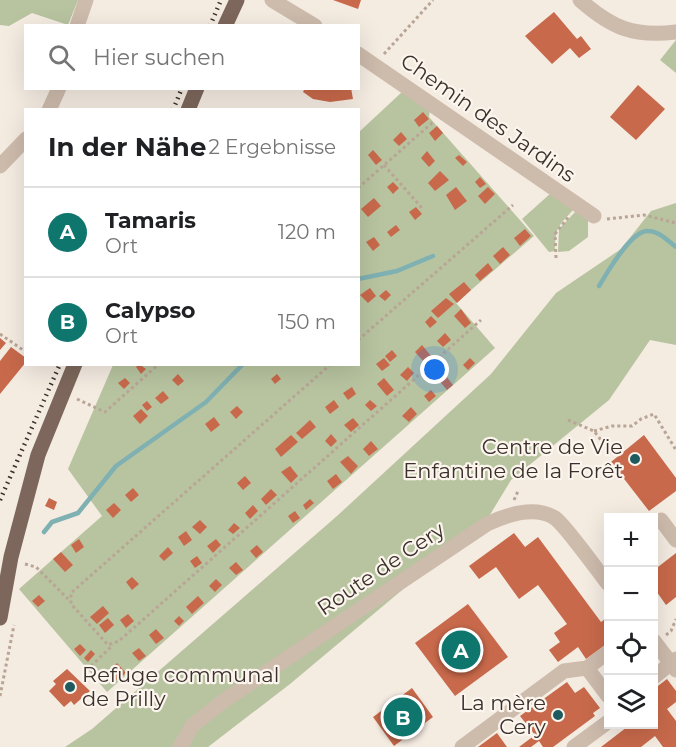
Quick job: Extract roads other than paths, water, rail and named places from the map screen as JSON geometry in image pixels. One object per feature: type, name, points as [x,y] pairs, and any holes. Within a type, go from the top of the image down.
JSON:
[{"type":"main road","points":[[226,24],[237,0]]},
{"type":"main road","points":[[189,108],[196,90]]},
{"type":"main road","points":[[0,618],[11,557],[38,455],[74,366]]},
{"type":"street","points":[[78,24],[86,0]]},
{"type":"street","points":[[272,0],[312,24]]},
{"type":"street","points":[[580,0],[614,27],[652,35],[676,32]]},
{"type":"street","name":"Chemin des Jardins","points":[[360,55],[594,216]]},
{"type":"street","points":[[50,108],[58,90]]},
{"type":"street","points":[[0,166],[24,141]]},
{"type":"street","name":"Route de Cery","points":[[180,747],[192,726],[222,702],[487,524],[510,514],[533,512],[555,518],[604,578]]},
{"type":"street","points":[[661,520],[676,540]]},
{"type":"street","points":[[656,675],[674,664],[658,646]]},
{"type":"street","points":[[462,747],[564,671],[587,668],[604,656]]},
{"type":"street","points":[[587,668],[604,690]]},
{"type":"street","points":[[574,747],[604,726]]},
{"type":"waterway","points":[[599,286],[620,253],[634,237],[641,233],[648,231],[656,233],[676,247]]},
{"type":"waterway","points":[[360,279],[397,271],[433,256]]},
{"type":"waterway","points":[[44,532],[52,522],[78,513],[116,466],[206,402],[241,366]]},
{"type":"railway","points":[[211,24],[221,0]]},
{"type":"railway","points":[[174,108],[181,90]]},
{"type":"railway","points":[[0,500],[59,366]]},
{"type":"place","name":"Centre de Vie Enfantine de la Forêt","points":[[635,459]]},
{"type":"place","name":"Tamaris","points":[[461,650]]},
{"type":"place","name":"Refuge communal de Prilly","points":[[70,687]]},
{"type":"place","name":"La mère Cery","points":[[558,715]]},
{"type":"place","name":"Calypso","points":[[403,717]]}]
